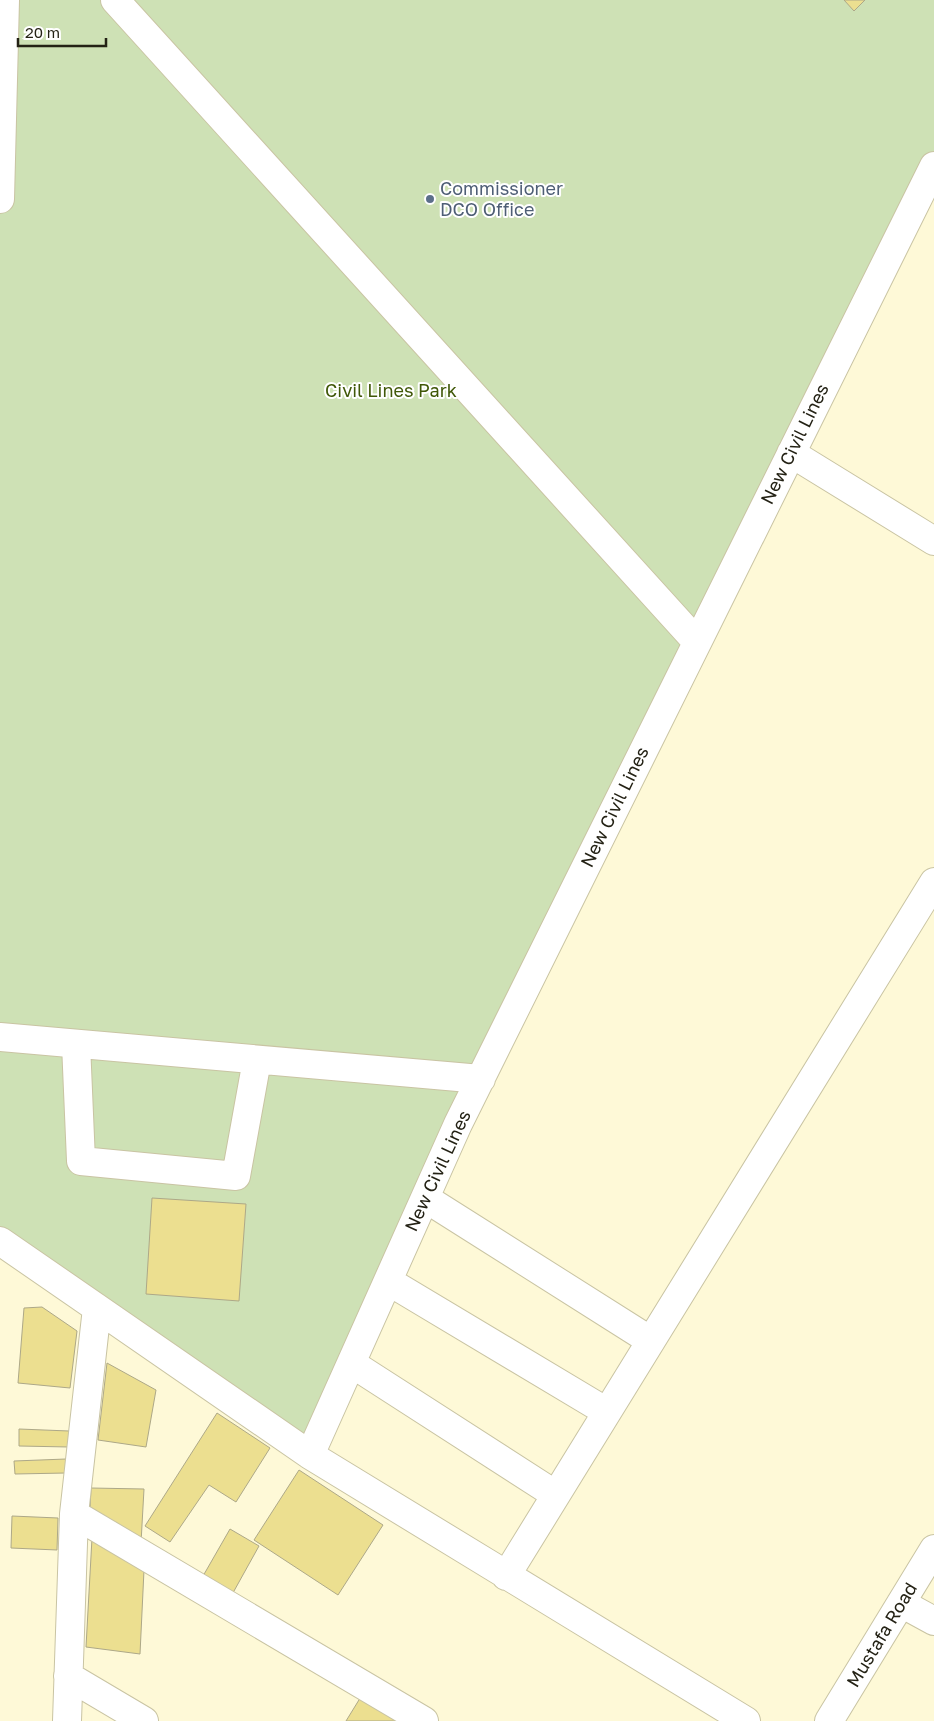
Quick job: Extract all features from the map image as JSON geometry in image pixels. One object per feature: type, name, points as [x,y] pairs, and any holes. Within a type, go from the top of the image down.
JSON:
[{"type":"street","points":[[0,199],[5,0]]},
{"type":"street","points":[[115,0],[697,642]]},
{"type":"street","name":"New Civil Lines","points":[[310,1455],[425,1198],[481,1079],[934,166]]},
{"type":"street","points":[[790,453],[934,541]]},
{"type":"street","points":[[506,1576],[934,882]]},
{"type":"street","points":[[0,1037],[481,1079]]},
{"type":"street","points":[[76,1044],[81,1161],[236,1176],[258,1060]]},
{"type":"street","points":[[425,1198],[651,1341]]},
{"type":"street","points":[[0,1241],[310,1455],[746,1721]]},
{"type":"street","points":[[388,1281],[607,1412]]},
{"type":"street","points":[[67,1721],[74,1514],[97,1308]]},
{"type":"street","points":[[351,1363],[556,1495]]},
{"type":"street","points":[[74,1514],[424,1721]]},
{"type":"street","name":"Mustafa Road","points":[[829,1721],[934,1549]]},
{"type":"street","points":[[901,1603],[934,1621]]},
{"type":"street","points":[[68,1676],[144,1721]]},
{"type":"green space","name":"Civil Lines Park","points":[[0,0],[934,0],[934,168],[310,1455],[0,1241]]},
{"type":"building","points":[[844,0],[865,0],[854,11]]},
{"type":"building","points":[[152,1198],[246,1204],[239,1301],[146,1294]]},
{"type":"building","points":[[42,1307],[77,1331],[70,1388],[18,1383],[24,1308]]},
{"type":"building","points":[[107,1363],[156,1390],[146,1447],[98,1440]]},
{"type":"building","points":[[217,1413],[270,1448],[236,1502],[209,1485],[170,1542],[145,1526]]},
{"type":"building","points":[[19,1429],[69,1431],[69,1447],[19,1446]]},
{"type":"building","points":[[66,1459],[66,1473],[15,1474],[14,1461]]},
{"type":"building","points":[[299,1470],[383,1525],[338,1595],[254,1540]]},
{"type":"building","points":[[91,1488],[144,1489],[141,1543],[90,1509]]},
{"type":"building","points":[[12,1516],[58,1518],[57,1550],[11,1548]]},
{"type":"building","points":[[230,1529],[259,1546],[229,1600],[199,1583]]},
{"type":"building","points":[[92,1538],[144,1570],[140,1654],[86,1647]]},
{"type":"building","points":[[362,1695],[404,1721],[346,1721]]},
{"type":"place","name":"Commissioner DCO Office","points":[[430,199]]}]
